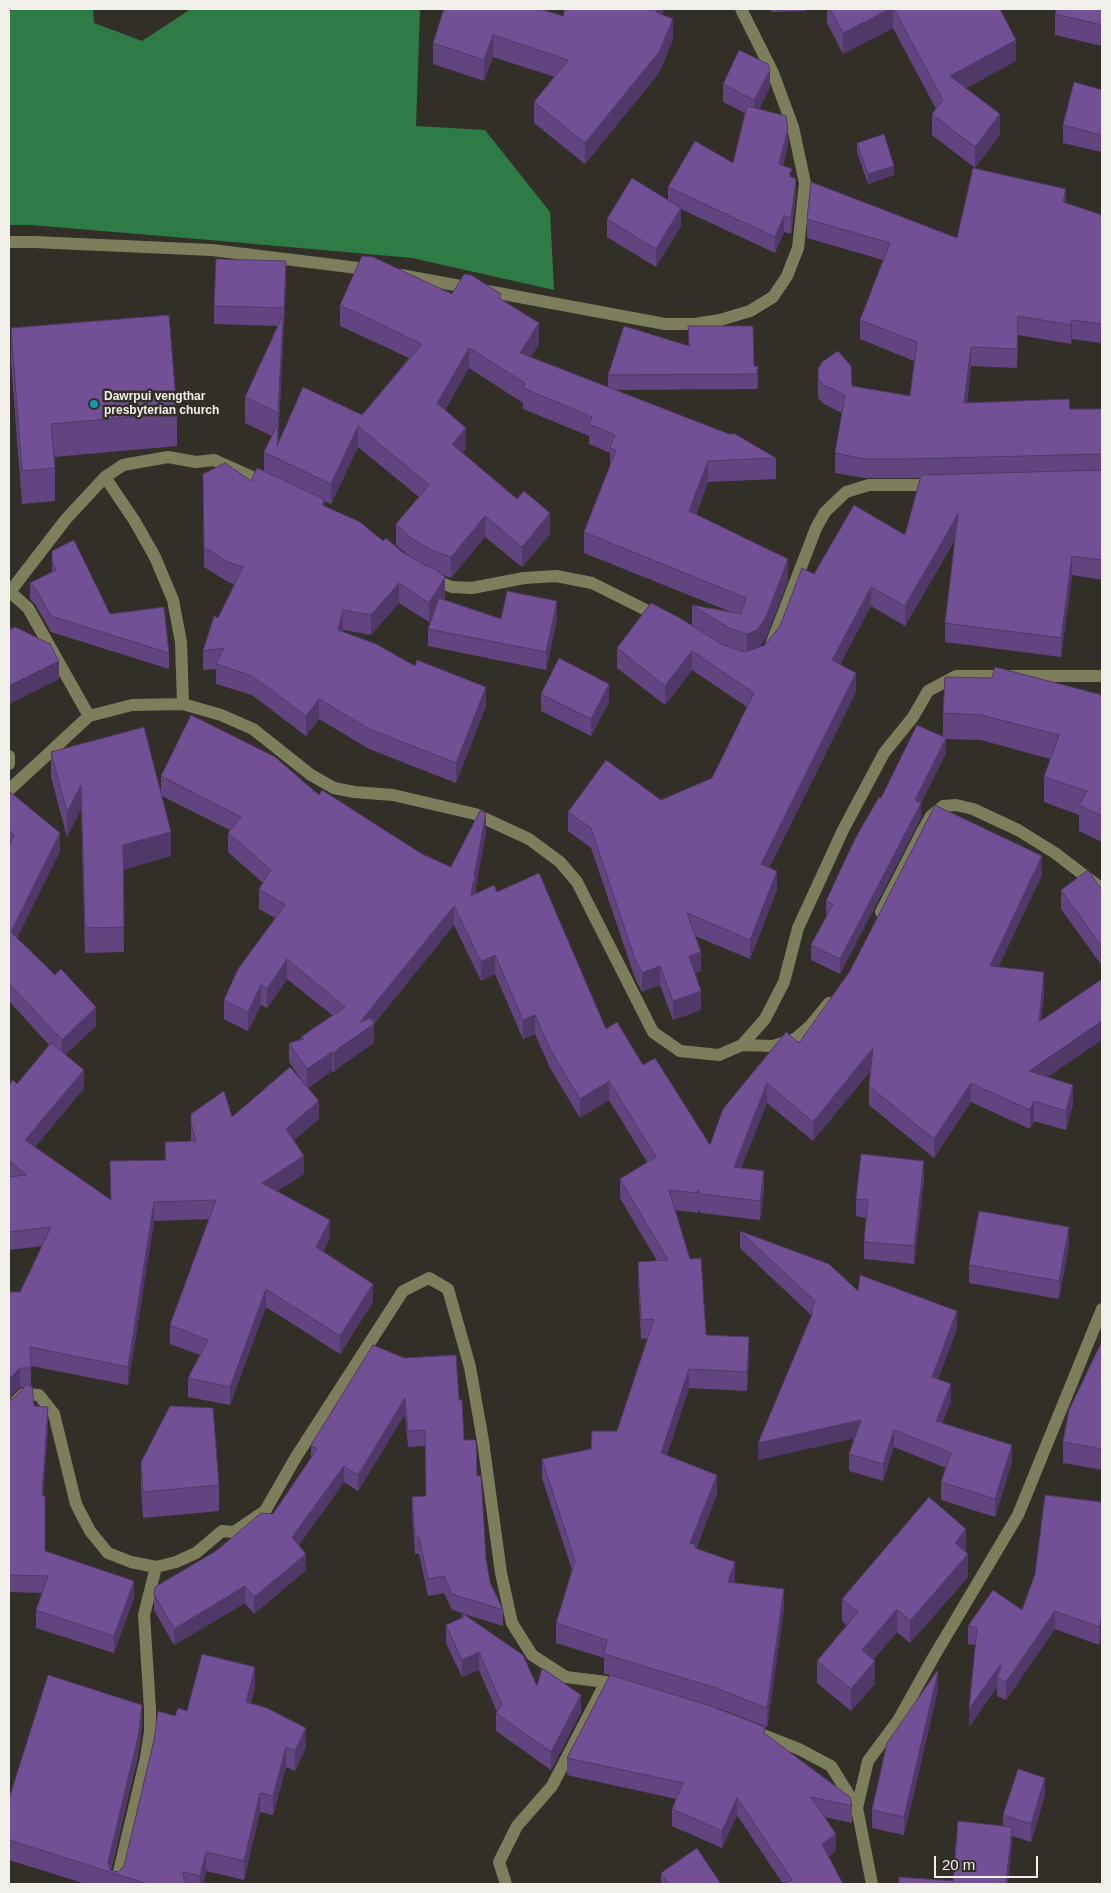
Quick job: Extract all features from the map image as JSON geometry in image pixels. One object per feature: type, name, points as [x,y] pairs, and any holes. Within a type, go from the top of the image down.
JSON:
[{"type":"street","points":[[9,242],[212,250],[366,269],[665,324],[695,324],[720,320],[750,311],[773,297],[787,276],[798,248],[805,183],[793,126],[773,72],[741,9]]},
{"type":"street","points":[[89,716],[28,608],[9,591],[66,519],[105,477],[123,465],[168,457],[196,462],[214,460],[282,489]]},
{"type":"street","points":[[105,477],[134,520],[155,557],[173,600],[181,642],[183,704]]},
{"type":"street","points":[[762,657],[773,642],[816,528],[825,512],[846,492],[869,485],[945,485]]},
{"type":"street","points":[[421,574],[452,587],[472,588],[524,578],[556,576],[592,583],[667,622]]},
{"type":"street","points":[[9,790],[89,716],[132,705],[183,704],[221,715],[253,729],[311,775],[334,788],[354,792],[393,795],[475,814],[529,839],[560,862],[578,882],[653,1032],[680,1051],[719,1055],[742,1045],[765,1019],[784,982],[798,928],[843,830],[884,753],[913,717],[928,691],[956,676],[1102,676]]},
{"type":"street","points":[[9,756],[9,764]]},
{"type":"street","points":[[876,922],[922,832],[932,816],[943,806],[956,805],[973,809],[1018,830],[1055,853],[1102,889]]},
{"type":"street","points":[[742,1045],[772,1046],[795,1039],[810,1026],[838,992]]},
{"type":"street","points":[[9,1409],[23,1394],[39,1395],[54,1414],[76,1504],[90,1531],[108,1553],[131,1562],[156,1567],[176,1562],[196,1553],[222,1531],[234,1532],[265,1511],[296,1457],[403,1292],[429,1278],[448,1289],[470,1367],[484,1441],[500,1573],[512,1623],[532,1655],[566,1677],[606,1682],[633,1690]]},
{"type":"street","points":[[857,1808],[868,1761],[899,1719],[933,1658],[1018,1516],[1102,1309]]},
{"type":"street","points":[[116,1884],[146,1758],[150,1732],[144,1615],[156,1567]]},
{"type":"street","points":[[506,1884],[500,1862],[517,1826],[552,1786],[606,1682]]},
{"type":"street","points":[[740,1725],[799,1749],[831,1766],[857,1808],[872,1884]]},
{"type":"green space","points":[[14,9],[93,9],[94,23],[142,41],[191,9],[420,9],[416,126],[485,130],[550,212],[554,290],[412,258],[31,225],[9,225],[9,12]]},
{"type":"building","points":[[444,9],[540,9],[563,16],[565,9],[657,9],[656,12],[673,19],[659,52],[585,143],[534,102],[568,60],[493,35],[484,60],[433,43]]},
{"type":"building","points":[[830,9],[890,9],[843,33]]},
{"type":"building","points":[[894,9],[1000,9],[1016,40],[950,76],[1000,114],[975,147],[932,114],[943,100]]},
{"type":"building","points":[[1056,9],[1102,9],[1102,25],[1055,14]]},
{"type":"building","points":[[739,50],[768,64],[770,70],[754,100],[723,84]]},
{"type":"building","points":[[1074,82],[1102,90],[1102,135],[1063,125]]},
{"type":"building","points":[[747,106],[786,116],[788,128],[779,164],[792,169],[789,176],[796,179],[791,218],[784,216],[775,237],[668,187],[695,141],[733,163]]},
{"type":"building","points":[[884,134],[894,166],[868,174],[857,143]]},
{"type":"building","points":[[973,168],[1066,189],[1063,202],[1102,215],[1102,324],[1072,320],[1071,325],[1018,316],[1017,349],[971,347],[964,403],[1069,399],[1070,409],[1102,409],[1102,454],[865,459],[835,453],[845,395],[824,385],[818,378],[818,370],[822,362],[838,351],[851,366],[852,386],[910,396],[917,342],[860,320],[890,243],[807,219],[811,182],[957,238]]},
{"type":"building","points":[[632,178],[681,208],[656,249],[607,219]]},
{"type":"building","points":[[362,256],[373,257],[452,294],[464,274],[471,275],[501,294],[499,298],[539,323],[520,353],[729,434],[735,434],[776,458],[708,461],[689,511],[788,559],[766,617],[757,630],[747,634],[729,628],[692,605],[741,614],[746,598],[584,532],[616,450],[610,448],[615,435],[589,424],[592,417],[523,388],[525,383],[469,348],[437,403],[466,428],[452,444],[517,499],[524,491],[550,513],[522,547],[485,516],[451,557],[432,550],[411,538],[396,524],[429,485],[358,426],[331,484],[264,452],[278,423],[277,446],[303,387],[362,415],[422,344],[340,305]]},
{"type":"building","points":[[216,259],[286,261],[284,308],[214,306]]},
{"type":"building","name":"Dawrpui vengthar presbyterian church","points":[[169,315],[177,413],[51,424],[55,468],[22,471],[11,328]]},
{"type":"building","points":[[283,317],[278,413],[245,397]]},
{"type":"building","points":[[624,326],[689,346],[688,326],[753,326],[754,366],[758,367],[757,374],[608,375]]},
{"type":"building","points":[[225,463],[251,481],[257,468],[324,499],[322,505],[360,522],[383,541],[386,538],[402,552],[439,571],[445,577],[429,603],[399,583],[371,615],[343,610],[338,630],[376,644],[415,666],[417,660],[486,687],[456,763],[369,729],[319,699],[306,716],[252,676],[216,664],[224,648],[203,651],[214,616],[218,618],[243,567],[228,562],[204,547],[203,474]]},
{"type":"building","points":[[1102,470],[1102,560],[1072,556],[1061,638],[945,623],[958,514],[905,606],[871,587],[832,660],[856,673],[761,864],[777,871],[750,940],[687,913],[701,952],[689,956],[701,991],[673,1001],[660,966],[642,973],[635,959],[591,828],[568,812],[606,760],[661,800],[712,778],[754,693],[692,651],[665,686],[617,648],[651,603],[680,618],[723,645],[745,652],[765,645],[780,626],[802,568],[814,574],[854,505],[905,535],[921,475]]},
{"type":"building","points":[[74,540],[110,614],[164,607],[169,653],[51,616],[35,588],[30,583],[56,570],[52,562],[52,551]]},
{"type":"building","points":[[507,591],[557,601],[546,652],[428,629],[439,598],[501,619]]},
{"type":"building","points":[[15,627],[50,644],[59,661],[9,686],[9,630]]},
{"type":"building","points":[[559,658],[609,684],[591,719],[541,694]]},
{"type":"building","points":[[995,667],[1102,695],[1102,816],[1079,805],[1087,791],[1044,777],[1059,735],[981,715],[943,713],[945,677],[992,678]]},
{"type":"building","points":[[191,715],[275,757],[319,795],[322,790],[422,854],[451,867],[480,811],[486,813],[474,877],[476,878],[473,882],[471,896],[494,885],[497,892],[539,873],[606,1029],[617,1022],[643,1065],[655,1058],[710,1145],[723,1109],[786,1032],[799,1043],[850,971],[935,805],[1042,856],[990,966],[1044,972],[1039,1022],[1102,979],[1102,1021],[1029,1071],[1073,1085],[1066,1111],[1034,1101],[1030,1110],[971,1083],[934,1139],[869,1086],[873,1048],[813,1122],[767,1083],[734,1167],[764,1171],[760,1201],[701,1194],[698,1190],[698,1193],[669,1190],[690,1259],[701,1258],[706,1335],[749,1337],[747,1372],[689,1369],[661,1453],[717,1475],[690,1543],[696,1545],[695,1548],[735,1562],[728,1582],[784,1589],[767,1708],[716,1688],[604,1654],[607,1640],[556,1623],[575,1561],[542,1459],[591,1449],[592,1431],[617,1431],[654,1319],[641,1320],[638,1262],[668,1260],[620,1179],[656,1157],[609,1081],[580,1099],[550,1049],[535,1015],[523,1020],[495,955],[481,962],[454,906],[360,1022],[371,1018],[374,1024],[334,1053],[332,1052],[307,1069],[289,1043],[304,1039],[301,1037],[345,1007],[287,959],[267,989],[261,985],[248,1012],[224,1000],[238,969],[285,905],[259,889],[271,870],[228,833],[241,817],[161,776]]},
{"type":"building","points":[[917,725],[946,738],[915,800],[921,803],[840,959],[811,945],[833,904],[826,901],[855,839],[879,797],[881,798]]},
{"type":"building","points":[[144,727],[171,832],[123,845],[124,927],[85,928],[81,785],[67,812],[51,752]]},
{"type":"building","points":[[9,791],[60,833],[11,932],[55,975],[61,969],[96,1007],[62,1040],[9,983],[9,846],[14,835],[9,831]]},
{"type":"building","points":[[1088,870],[1102,890],[1102,947],[1061,890]]},
{"type":"building","points":[[51,1043],[84,1070],[25,1140],[111,1200],[110,1161],[166,1160],[165,1142],[196,1141],[191,1123],[191,1114],[224,1091],[232,1117],[290,1067],[319,1101],[286,1129],[304,1156],[262,1183],[330,1220],[316,1247],[373,1284],[340,1336],[266,1289],[230,1387],[188,1378],[208,1340],[170,1325],[216,1200],[154,1202],[128,1367],[30,1347],[31,1368],[20,1368],[9,1379],[9,1292],[20,1292],[51,1227],[9,1232],[9,1177],[26,1175],[9,1160],[9,1085],[13,1080],[17,1084]]},
{"type":"building","points":[[861,1154],[924,1161],[914,1246],[864,1242],[868,1200],[856,1199]]},
{"type":"building","points":[[979,1211],[1069,1227],[1059,1281],[969,1265]]},
{"type":"building","points":[[740,1231],[829,1264],[858,1291],[860,1275],[957,1311],[932,1377],[951,1384],[936,1421],[1012,1445],[995,1499],[941,1482],[951,1453],[894,1430],[883,1464],[849,1454],[861,1420],[758,1443],[813,1312],[811,1311],[815,1301]]},
{"type":"building","points":[[1102,1341],[1102,1449],[1063,1442],[1069,1410]]},
{"type":"building","points":[[373,1345],[404,1358],[456,1355],[459,1400],[462,1400],[464,1440],[476,1440],[477,1476],[481,1475],[486,1559],[490,1582],[503,1610],[452,1594],[444,1576],[428,1579],[419,1537],[415,1538],[412,1497],[426,1496],[425,1430],[408,1431],[405,1398],[358,1475],[344,1466],[292,1537],[306,1554],[254,1597],[245,1586],[174,1629],[154,1594],[155,1587],[216,1551],[261,1513],[273,1514],[317,1449],[311,1445]]},
{"type":"building","points":[[26,1385],[32,1386],[34,1406],[48,1407],[42,1496],[45,1496],[45,1551],[134,1581],[114,1636],[36,1610],[48,1576],[9,1575],[9,1399],[12,1400]]},
{"type":"building","points":[[170,1406],[213,1408],[219,1485],[143,1492],[141,1462]]},
{"type":"building","points":[[1045,1495],[1102,1502],[1102,1619],[1099,1627],[1055,1611],[1006,1682],[997,1678],[1000,1665],[969,1709],[977,1628],[968,1626],[993,1590],[1022,1610],[1035,1574]]},
{"type":"building","points":[[929,1497],[966,1529],[955,1543],[968,1554],[910,1621],[897,1609],[862,1650],[875,1661],[851,1689],[817,1661],[858,1612],[842,1599]]},
{"type":"building","points":[[462,1613],[523,1655],[537,1686],[542,1668],[581,1695],[551,1752],[496,1713],[502,1705],[479,1652],[462,1660],[446,1625],[464,1617]]},
{"type":"building","points":[[202,1654],[255,1667],[246,1702],[267,1708],[306,1728],[295,1751],[286,1747],[273,1796],[260,1793],[244,1861],[206,1852],[200,1876],[183,1872],[185,1884],[148,1884],[9,1840],[9,1799],[48,1675],[142,1705],[138,1737],[108,1862],[110,1870],[118,1872],[124,1866],[154,1740],[158,1711],[175,1716],[178,1708],[187,1711]]},
{"type":"building","points":[[937,1671],[904,1817],[872,1810],[887,1743]]},
{"type":"building","points":[[610,1675],[711,1706],[765,1727],[764,1733],[850,1797],[852,1806],[811,1797],[836,1834],[822,1844],[843,1884],[783,1884],[792,1880],[737,1798],[722,1831],[672,1809],[683,1783],[567,1758]]},
{"type":"building","points":[[1018,1769],[1045,1778],[1031,1824],[1003,1815]]},
{"type":"building","points":[[958,1821],[1012,1827],[1006,1884],[899,1884],[899,1877],[953,1881]]},
{"type":"building","points":[[697,1848],[721,1884],[669,1884],[661,1873]]},
{"type":"place","name":"Dawrpui vengthar presbyterian church","points":[[94,404]]}]
